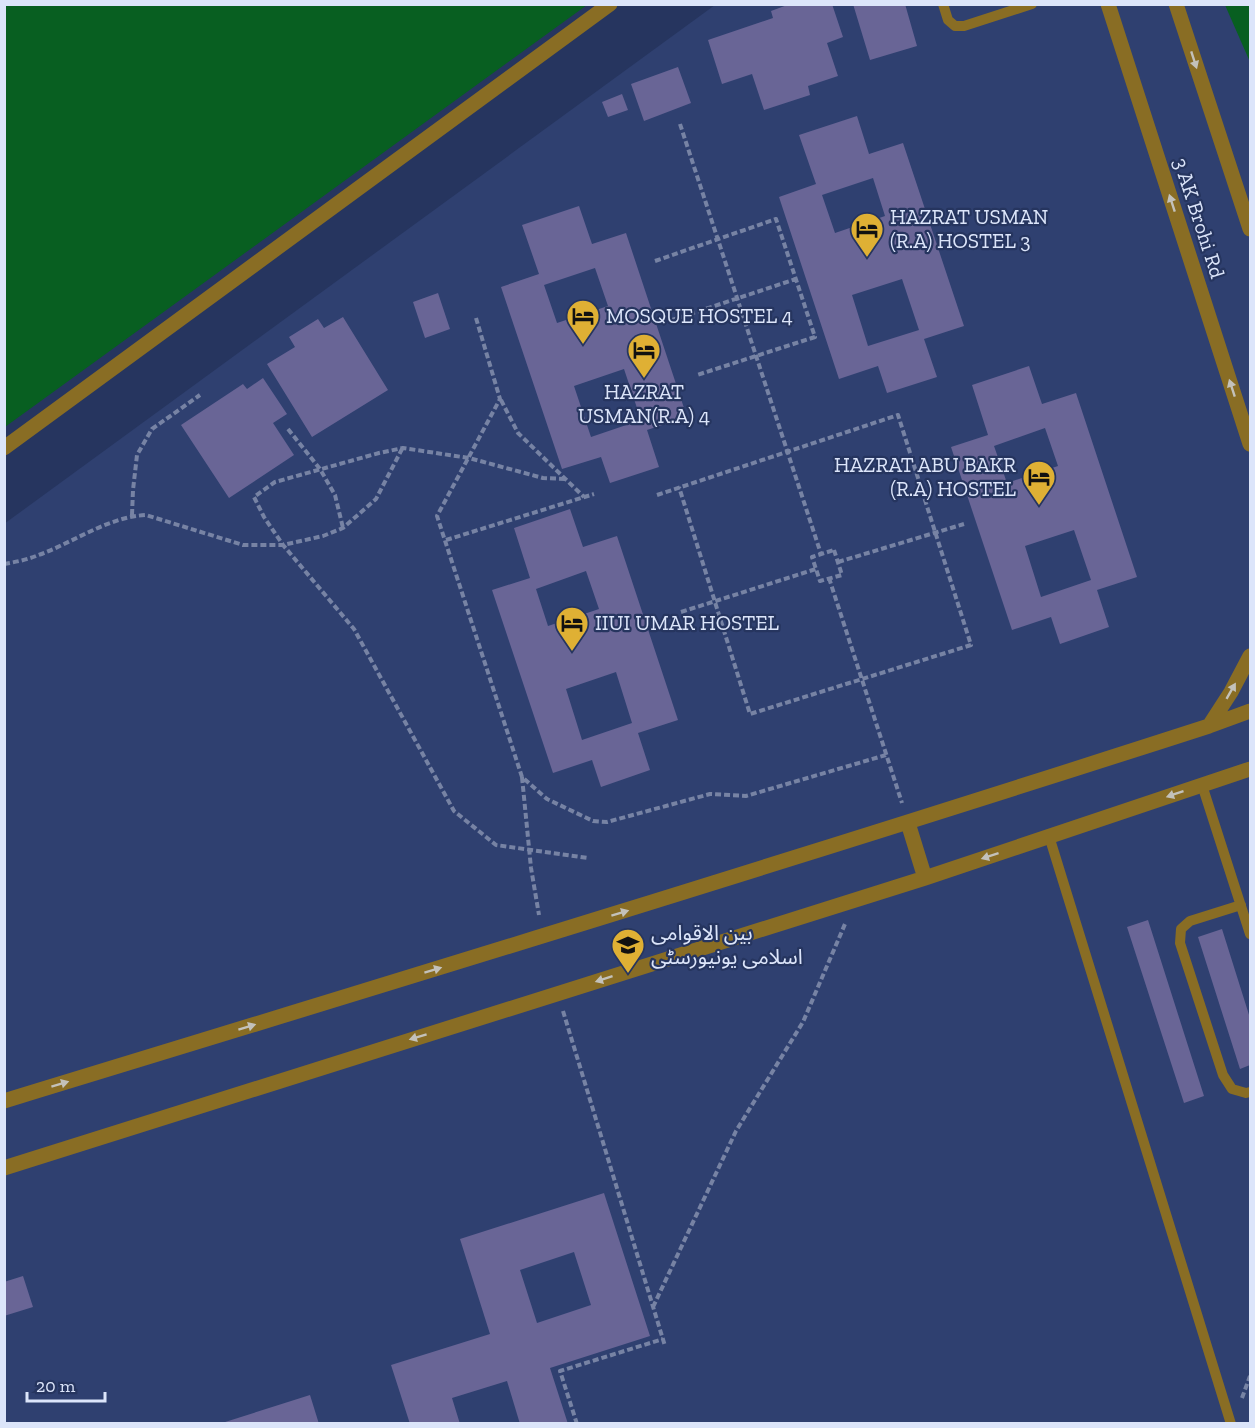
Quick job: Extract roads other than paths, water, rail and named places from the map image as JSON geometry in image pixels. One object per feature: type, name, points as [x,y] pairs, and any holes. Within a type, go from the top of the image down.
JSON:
[{"type":"street","points":[[4,448],[610,4]]},
{"type":"street","name":"3 AK Brohi Rd","points":[[1108,4],[1251,444]]},
{"type":"street","points":[[1176,4],[1251,229]]},
{"type":"street","points":[[1209,726],[1251,656]]},
{"type":"street","points":[[4,1101],[908,823],[1251,711]]},
{"type":"street","points":[[4,1168],[925,878],[1251,769]]},
{"type":"street","points":[[908,823],[925,878]]},
{"type":"lane","points":[[943,4],[948,20],[955,26],[964,26],[1032,4]]},
{"type":"lane","points":[[1202,785],[1251,934]]},
{"type":"lane","points":[[1049,836],[1231,1424]]},
{"type":"lane","points":[[1241,905],[1190,921],[1181,929],[1180,943],[1223,1075],[1232,1089],[1251,1092]]},
{"type":"place","name":"HAZRAT USMAN (R.A) HOSTEL 3","points":[[867,258]]},
{"type":"place","name":"MOSQUE HOSTEL 4","points":[[583,345]]},
{"type":"place","name":"HAZRAT USMAN(R.A) 4","points":[[644,379]]},
{"type":"place","name":"HAZRAT ABU BAKR (R.A) HOSTEL","points":[[1039,506]]},
{"type":"place","name":"IIUI UMAR HOSTEL","points":[[572,652]]},
{"type":"place","name":"بین الاقوامی اسلامی یونیورسٹی","points":[[628,974]]}]
